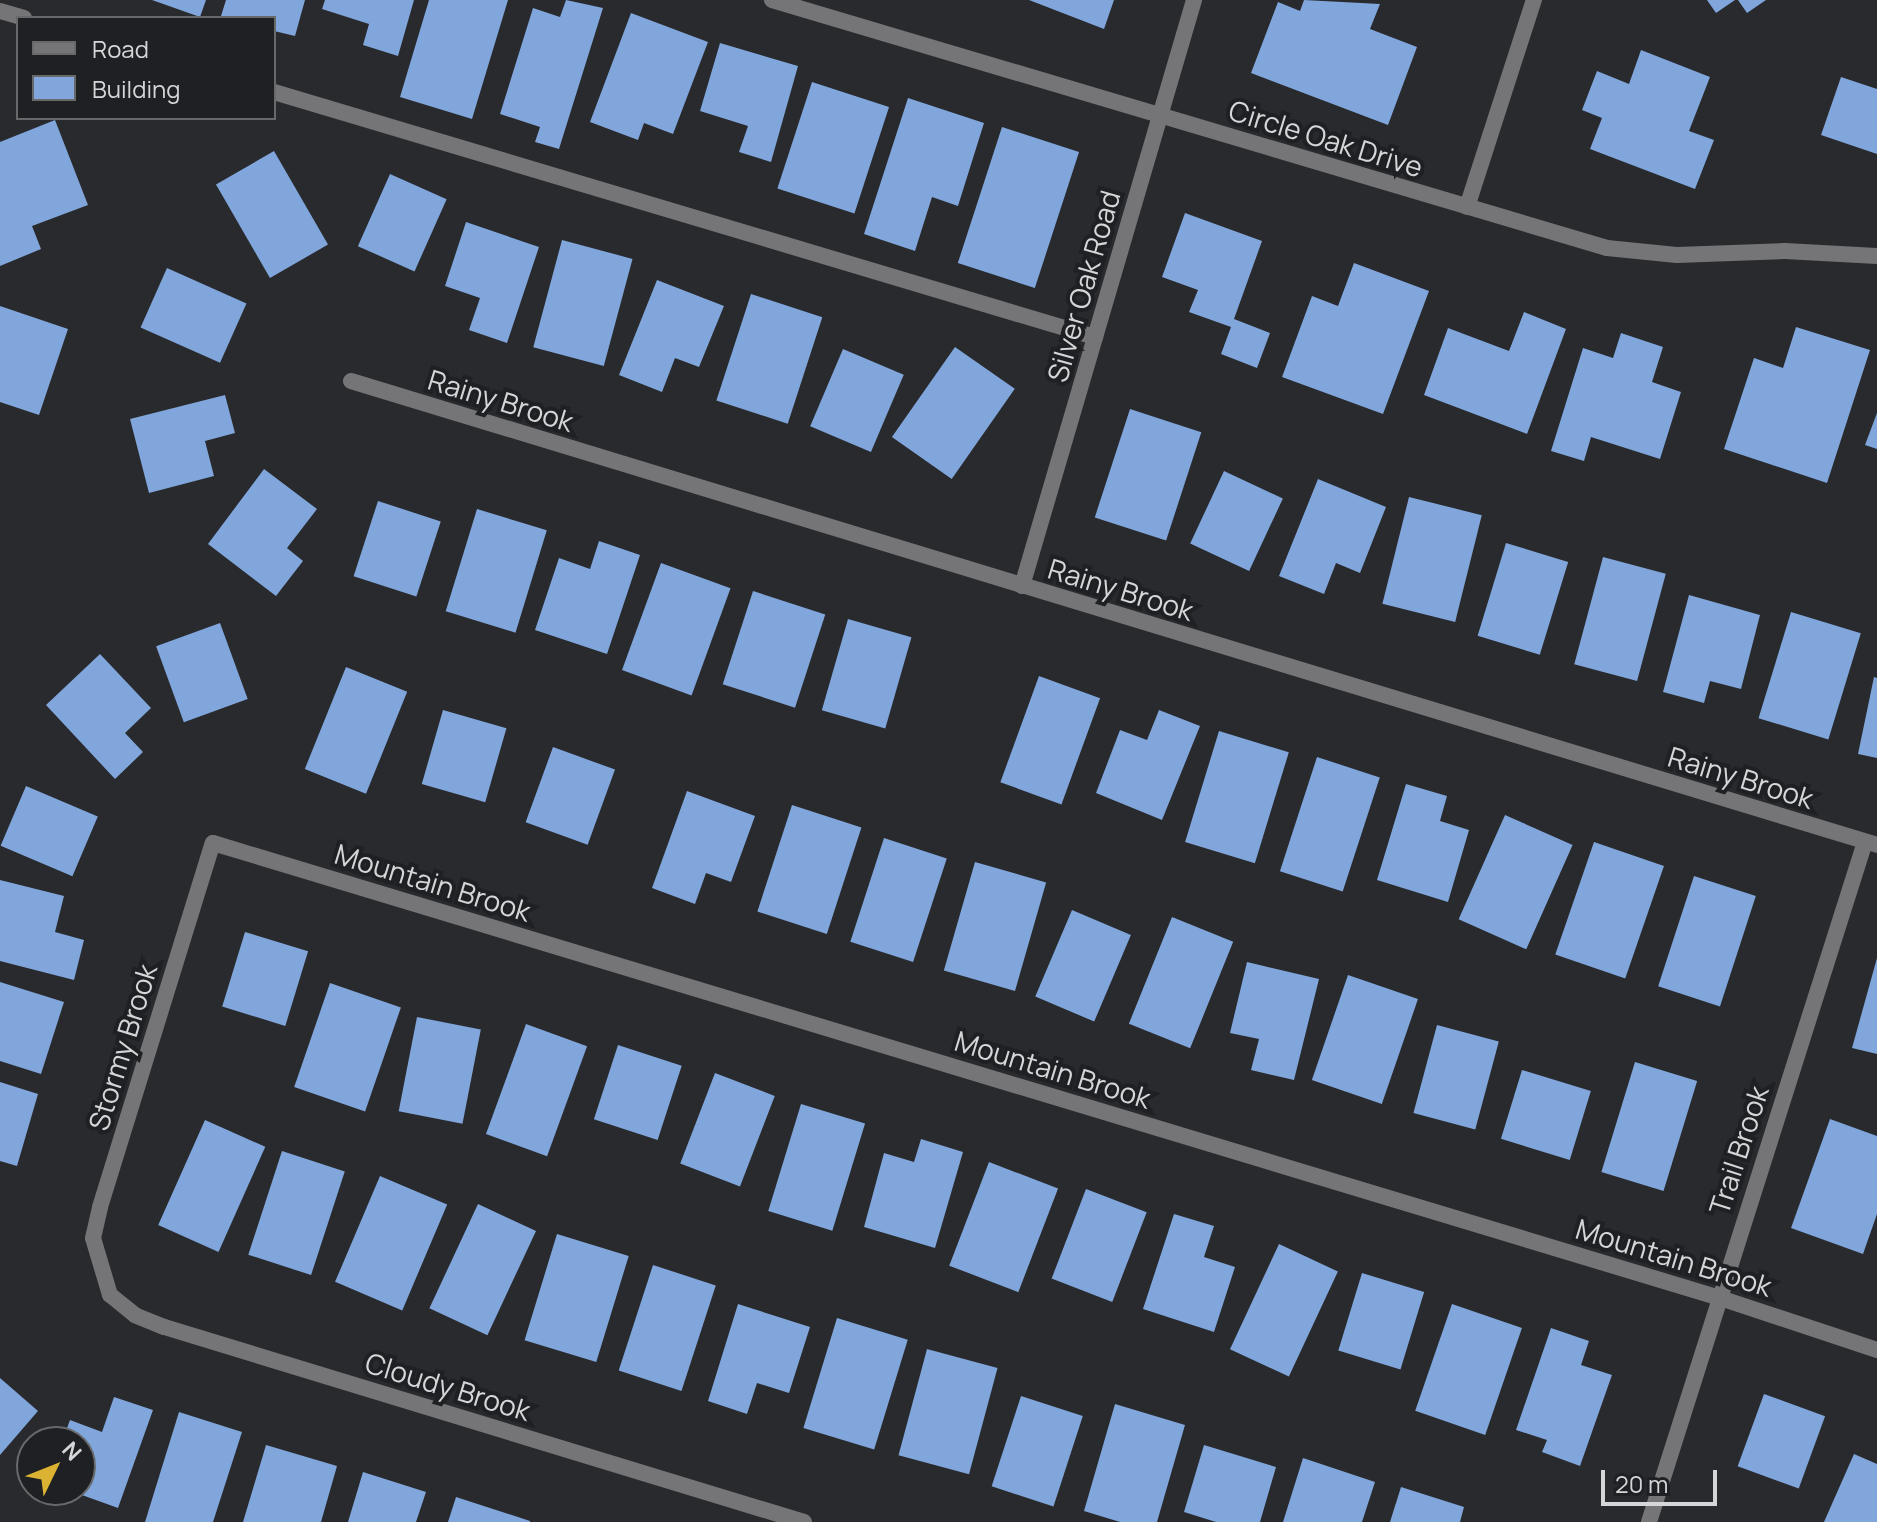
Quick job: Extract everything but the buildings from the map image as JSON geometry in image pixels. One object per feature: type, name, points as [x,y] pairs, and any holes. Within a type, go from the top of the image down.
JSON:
[{"type":"street","name":"Circle Oak Drive","points":[[772,0],[1607,248],[1677,255],[1785,251],[1877,256]]},
{"type":"street","name":"Silver Oak Road","points":[[1022,586],[1194,0]]},
{"type":"street","points":[[1467,207],[1534,0]]},
{"type":"street","points":[[276,93],[1095,337]]},
{"type":"street","name":"Rainy Brook","points":[[351,381],[1871,843]]},
{"type":"street","name":"Stormy Brook","points":[[99,1269],[93,1238],[100,1207],[213,843]]},
{"type":"street","name":"Mountain Brook","points":[[213,843],[1717,1297],[1877,1350]]},
{"type":"street","name":"Trail Brook","points":[[1649,1522],[1717,1297],[1871,843]]},
{"type":"street","name":"Cloudy Brook","points":[[99,1269],[110,1295],[135,1315],[164,1327],[804,1522]]}]
